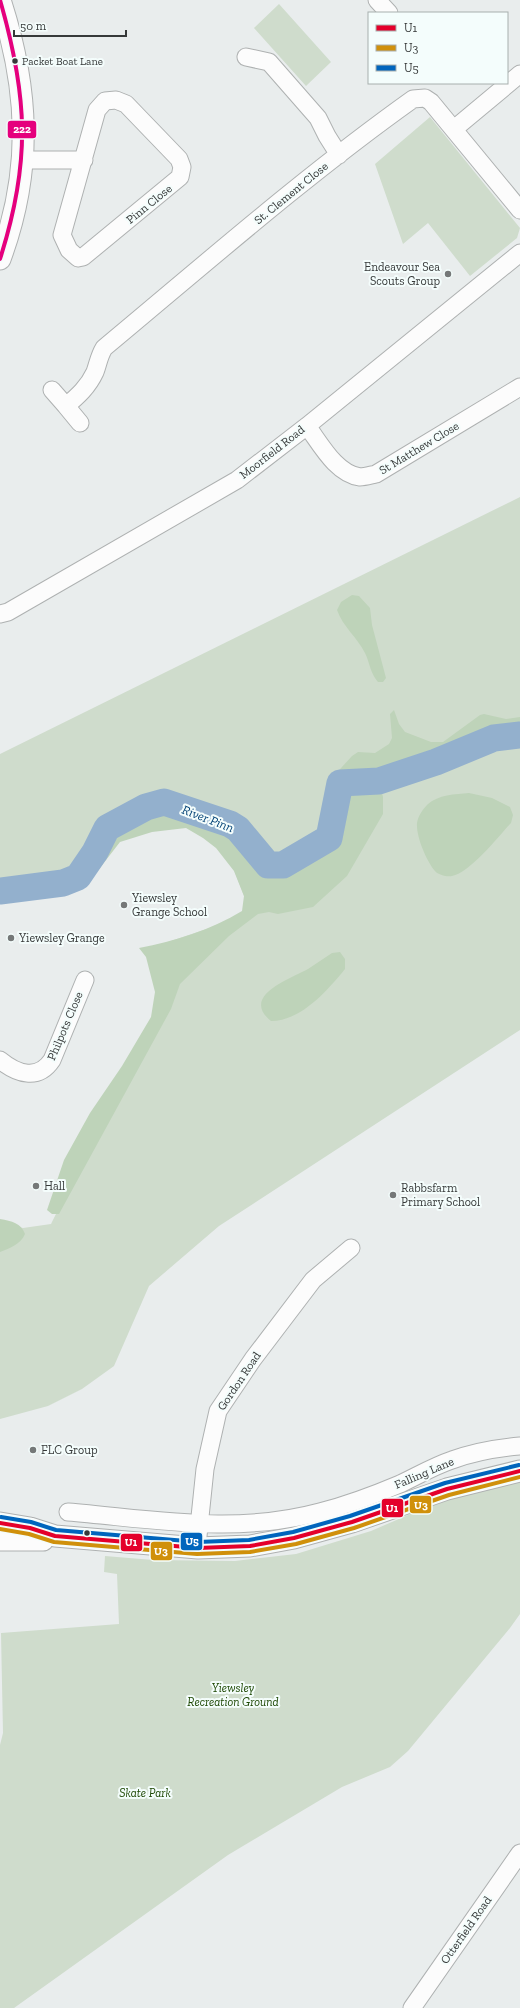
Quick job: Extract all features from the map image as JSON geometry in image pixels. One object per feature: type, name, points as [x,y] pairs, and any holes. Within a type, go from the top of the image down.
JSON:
[{"type":"main road","points":[[0,0],[15,52],[24,115],[24,160],[8,236],[0,259]]},
{"type":"main road","name":"Falling Lane","points":[[0,1523],[30,1528],[55,1536],[198,1548],[250,1546],[294,1538],[352,1522],[462,1485],[520,1471]]},
{"type":"main road","name":"Falling Lane","points":[[0,1540],[42,1540],[55,1536]]},
{"type":"street","points":[[377,0],[388,12]]},
{"type":"street","points":[[246,57],[269,62],[318,118],[339,155]]},
{"type":"street","points":[[454,129],[520,74]]},
{"type":"street","name":"St. Clement Close","points":[[66,406],[83,391],[90,382],[99,355],[104,348],[339,155],[408,103],[417,98],[428,99],[520,210]]},
{"type":"street","name":"Pinn Close","points":[[116,100],[126,104],[180,159],[182,167],[180,177],[175,183],[83,258],[78,258],[69,250],[62,235],[84,160],[97,110],[105,101],[116,100]]},
{"type":"street","points":[[24,160],[84,160]]},
{"type":"street","name":"Moorfield Road","points":[[0,614],[8,612],[220,490],[307,426],[520,253]]},
{"type":"street","name":"St Matthew Close","points":[[307,426],[339,467],[349,474],[361,477],[376,474],[520,387]]},
{"type":"street","points":[[52,390],[80,423]]},
{"type":"street","name":"Philpots Close","points":[[0,1060],[9,1068],[21,1073],[35,1074],[44,1069],[52,1060],[84,980]]},
{"type":"street","name":"Gordon Road","points":[[198,1548],[205,1469],[218,1411],[253,1359],[313,1280],[351,1248]]},
{"type":"street","name":"Falling Lane","points":[[68,1512],[199,1525],[242,1525],[288,1519],[321,1512],[398,1484],[452,1460],[492,1449],[520,1446]]},
{"type":"street","name":"Otterfield Road","points":[[412,2008],[520,1853]]},
{"type":"green space","points":[[279,4],[331,62],[306,86],[254,28]]},
{"type":"green space","points":[[430,117],[520,228],[517,238],[470,276],[428,223],[403,244],[375,164]]},
{"type":"green space","points":[[520,497],[520,1030],[219,1226],[149,1286],[114,1366],[82,1389],[48,1406],[0,1419],[0,1223],[23,1228],[51,1224],[152,1021],[162,944],[251,914],[214,819],[236,831],[255,850],[238,829],[230,824],[164,802],[146,807],[107,828],[95,852],[86,865],[76,874],[65,877],[0,882],[0,754]]},
{"type":"green space","points":[[352,595],[359,596],[370,608],[372,625],[386,678],[383,682],[378,682],[375,679],[365,653],[343,622],[337,610],[341,602]]},
{"type":"green space","points":[[394,710],[399,724],[405,732],[431,742],[443,742],[480,715],[484,714],[506,719],[520,717],[520,728],[495,731],[430,760],[409,767],[373,772],[338,780],[331,779],[352,756],[358,752],[375,753],[389,744],[392,738],[390,714]]},
{"type":"green space","points":[[379,781],[383,797],[383,814],[347,876],[313,907],[278,914],[269,912],[258,914],[229,936],[180,984],[171,1009],[59,1214],[52,1214],[47,1210],[64,1160],[90,1113],[122,1066],[151,1017],[155,992],[146,957],[139,948],[166,942],[218,924],[242,911],[244,896],[234,871],[216,848],[186,828],[152,832],[120,842],[96,873],[84,883],[62,889],[0,896],[0,892],[65,886],[81,881],[108,829],[147,808],[164,803],[230,826],[268,865],[283,865],[328,838],[340,783]]},
{"type":"green space","points":[[469,793],[492,798],[510,807],[513,815],[511,823],[484,853],[467,868],[452,876],[440,875],[428,861],[422,848],[417,828],[418,818],[423,810],[432,801],[447,796]]},
{"type":"green space","points":[[340,952],[345,959],[345,969],[322,995],[312,1003],[293,1016],[282,1020],[271,1021],[263,1012],[261,1004],[264,996],[271,989],[308,969],[332,953]]},
{"type":"green space","points":[[0,1219],[16,1223],[21,1227],[25,1234],[18,1243],[0,1252]]},
{"type":"green space","name":"Yiewsley Recreation Ground","points":[[520,1477],[520,1614],[408,1751],[390,1767],[342,1787],[228,1855],[14,2008],[0,2008],[0,1745],[3,1733],[1,1633],[119,1624],[117,1574],[104,1572],[105,1556],[153,1560],[235,1561],[296,1554],[371,1531],[459,1493]]},
{"type":"water","points":[[76,874],[81,881],[73,884],[0,892],[0,882],[65,877]]},
{"type":"waterway","name":"River Pinn","points":[[0,891],[63,883],[78,877],[95,852],[107,828],[146,807],[164,802],[230,824],[238,829],[268,865],[283,865],[329,838],[340,783],[379,781],[436,762],[494,738],[520,735]]},
{"type":"transit line","name":"222","points":[[0,0],[16,68],[22,130],[21,160],[17,191],[10,224],[0,259]]},
{"type":"transit line","name":"U5","points":[[1,1517],[31,1522],[56,1530],[198,1542],[249,1540],[293,1532],[350,1516],[445,1483],[519,1465]]},
{"type":"transit line","name":"U1","points":[[0,1523],[30,1528],[55,1536],[198,1548],[250,1546],[294,1538],[352,1522],[447,1489],[520,1471]]},
{"type":"transit line","name":"U3","points":[[0,1529],[29,1534],[54,1542],[197,1554],[250,1552],[296,1544],[354,1528],[449,1495],[520,1477]]},
{"type":"place","name":"Packet Boat Lane","points":[[15,61]]},
{"type":"place","name":"Endeavour Sea Scouts Group","points":[[448,274]]},
{"type":"place","name":"Yiewsley Grange School","points":[[124,905]]},
{"type":"place","name":"Yiewsley Grange","points":[[11,938]]},
{"type":"place","name":"Hall","points":[[36,1186]]},
{"type":"place","name":"Rabbsfarm Primary School","points":[[393,1195]]},
{"type":"place","name":"FLC Group","points":[[33,1450]]},
{"type":"park label","name":"Skate Park","points":[[145,1793]]}]
